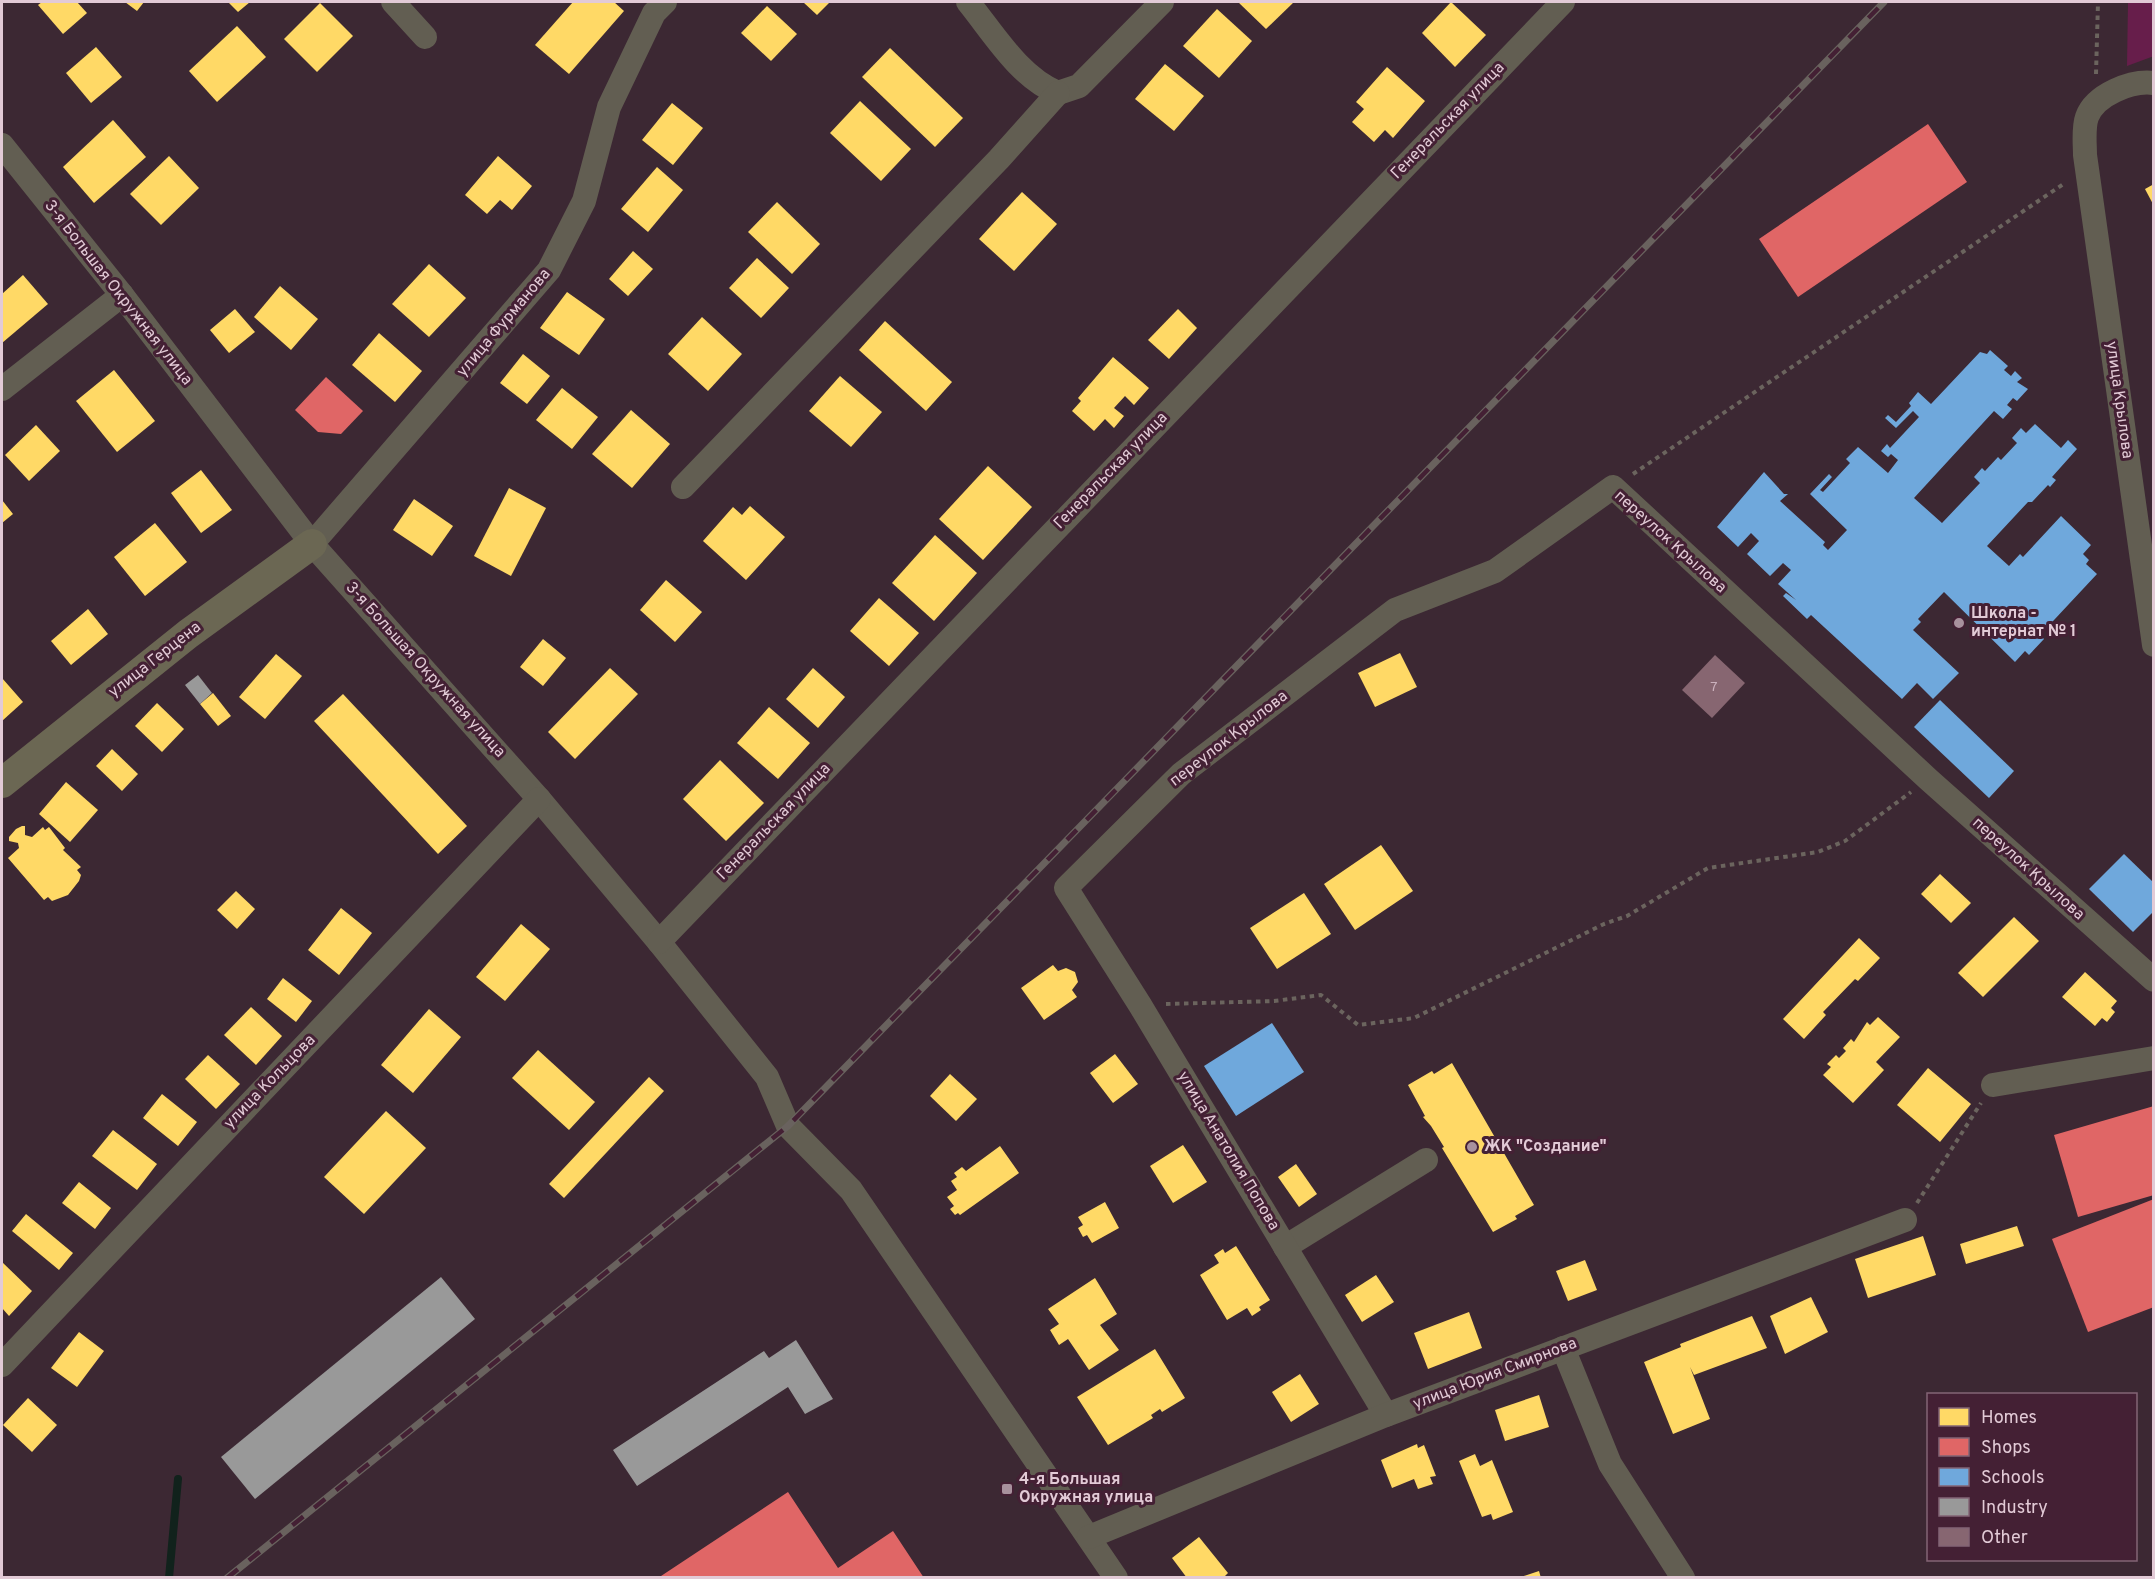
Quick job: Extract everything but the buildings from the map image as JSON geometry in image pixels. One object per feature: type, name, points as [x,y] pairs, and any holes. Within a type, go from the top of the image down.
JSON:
[{"type":"main road","name":"улица Герцена","points":[[2,783],[188,633],[312,544]]},
{"type":"street","points":[[393,2],[424,37]]},
{"type":"street","name":"улица Фурманова","points":[[312,544],[549,270],[584,201],[609,107],[654,13],[665,2]]},
{"type":"street","points":[[968,2],[1022,68],[1042,86],[1058,93]]},
{"type":"street","points":[[683,487],[999,159],[1058,93],[1079,86],[1161,2]]},
{"type":"street","name":"Генеральская улица","points":[[659,942],[1563,2]]},
{"type":"street","points":[[2095,102],[2118,89],[2146,82],[2154,83]]},
{"type":"street","name":"улица Крылова","points":[[2095,102],[2086,118],[2086,162],[2154,645]]},
{"type":"street","name":"3-я Большая Окружная улица","points":[[2,144],[122,295],[312,544],[539,800],[659,942],[767,1077],[788,1126],[851,1190],[1089,1537]]},
{"type":"street","points":[[2,388],[122,295]]},
{"type":"street","name":"переулок Крылова","points":[[1066,888],[1181,774],[1395,610],[1495,572],[1613,487],[1928,779],[2154,980]]},
{"type":"street","name":"улица Кольцова","points":[[2,1365],[539,800]]},
{"type":"street","name":"улица Анатолия Попова","points":[[1066,888],[1140,1005],[1386,1415]]},
{"type":"street","points":[[1993,1085],[2154,1058]]},
{"type":"street","points":[[1286,1247],[1426,1160]]},
{"type":"street","name":"улица Юрия Смирнова","points":[[1089,1537],[1386,1415],[1905,1220]]},
{"type":"street","points":[[1563,1348],[1610,1464],[1683,1578]]},
{"type":"street","points":[[1089,1537],[1116,1578]]},
{"type":"path","points":[[2095,102],[2098,2]]},
{"type":"path","points":[[1613,487],[2086,162]]},
{"type":"path","points":[[1140,1005],[1274,1001],[1321,995],[1358,1025],[1414,1018],[1604,924],[1627,916],[1708,868],[1818,852],[1845,841],[1928,779]]},
{"type":"path","points":[[1905,1220],[1993,1085]]},
{"type":"shaded area","points":[[2128,2],[2153,2],[2154,56],[2127,66]]},
{"type":"waterway","points":[[169,1578],[178,1479]]},
{"type":"railway","points":[[227,1578],[788,1126],[1884,2]]},
{"type":"place","name":"Школа - интернат № 1","points":[[1959,623]]},
{"type":"place","name":"ЖК \"Создание\"","points":[[1472,1147]]},
{"type":"place","name":"4-я Большая Окружная улица","points":[[1007,1489]]}]
